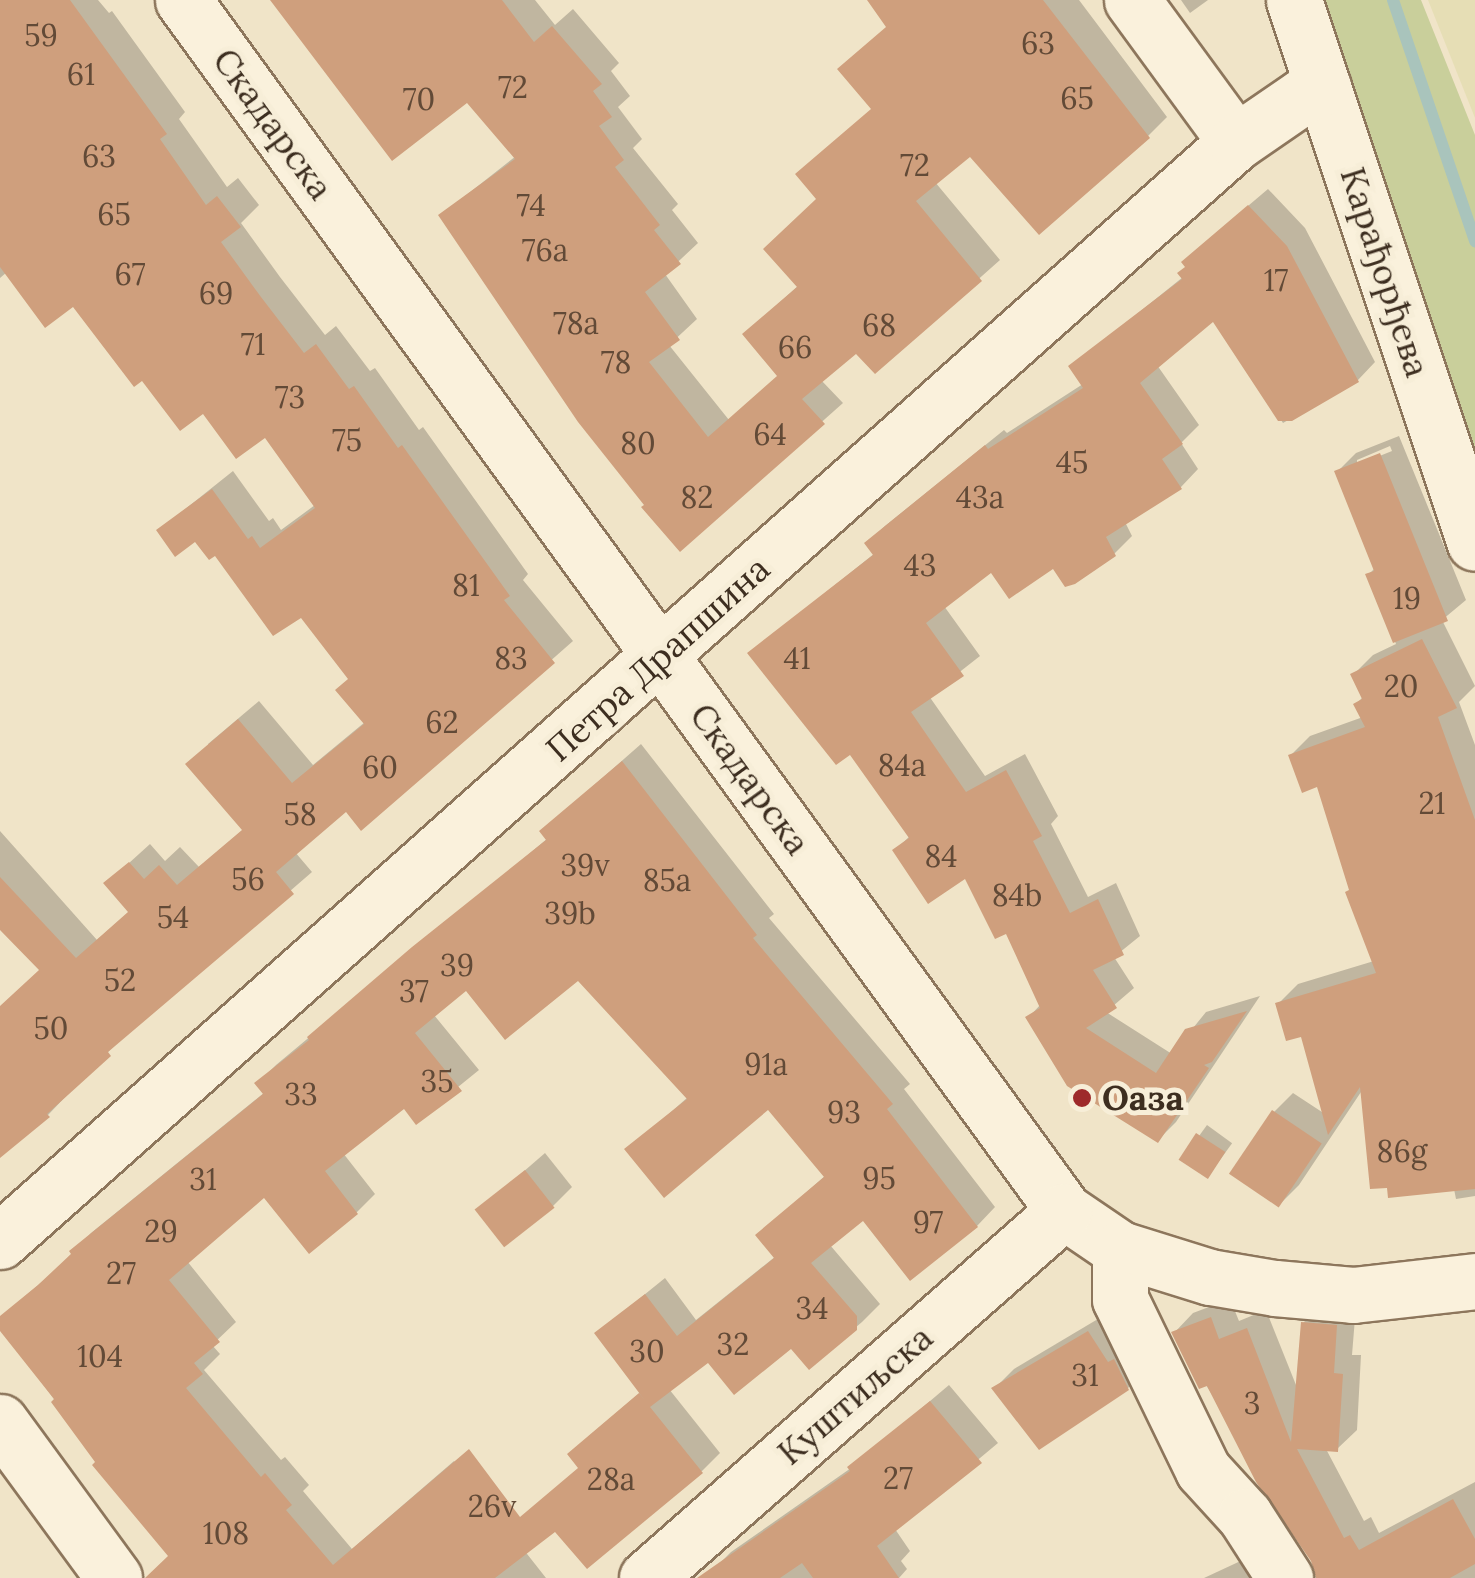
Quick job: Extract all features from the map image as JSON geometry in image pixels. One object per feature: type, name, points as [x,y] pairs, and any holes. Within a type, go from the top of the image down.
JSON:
[{"type":"street","name":"Скадарска","points":[[182,0],[1064,1211],[1120,1250],[1210,1276],[1353,1296],[1475,1281]]},
{"type":"street","points":[[1132,0],[1236,142]]},
{"type":"street","name":"Карађорђева","points":[[1294,0],[1475,543]]},
{"type":"street","name":"Петра Драпшина","points":[[0,1242],[1236,142],[1303,96],[1324,88]]},
{"type":"street","name":"Куштиљска","points":[[647,1578],[1064,1211]]},
{"type":"street","points":[[1120,1250],[1120,1299],[1203,1470],[1245,1516],[1285,1578]]},
{"type":"street","points":[[0,1422],[114,1578]]},
{"type":"shaded area","points":[[1428,0],[1475,0],[1475,118]]},
{"type":"green space","points":[[1296,0],[1421,0],[1475,135],[1475,554]]},
{"type":"building","points":[[0,0],[70,0],[167,134],[160,139],[206,205],[217,196],[241,227],[221,242],[261,297],[304,353],[316,344],[349,389],[354,386],[398,448],[402,445],[510,596],[504,600],[555,663],[361,831],[346,812],[276,872],[294,894],[108,1052],[111,1056],[47,1114],[50,1117],[0,1158],[0,1006],[39,970],[0,930],[0,877],[76,958],[128,912],[103,883],[129,862],[144,879],[159,865],[177,885],[242,830],[185,764],[238,719],[292,783],[364,724],[335,690],[348,679],[301,618],[273,636],[215,556],[209,560],[195,542],[175,557],[156,530],[212,489],[248,539],[252,536],[260,548],[315,508],[265,438],[236,459],[203,414],[180,431],[142,381],[134,387],[73,307],[45,328],[0,267]]},
{"type":"building","points":[[270,0],[502,0],[534,42],[552,26],[602,84],[593,91],[612,117],[599,126],[624,160],[615,167],[660,225],[654,230],[681,264],[645,292],[680,340],[649,362],[708,437],[777,376],[742,334],[797,287],[763,249],[816,199],[795,174],[871,109],[837,69],[886,27],[867,0],[1043,0],[1150,138],[1039,235],[970,157],[916,201],[982,281],[875,374],[856,354],[802,399],[825,424],[680,552],[578,422],[438,215],[515,159],[467,103],[392,161]]},
{"type":"building","points":[[1248,205],[1287,246],[1359,382],[1292,421],[1278,421],[1213,322],[1140,383],[1183,444],[1162,459],[1182,489],[1106,537],[1116,556],[1075,584],[1065,587],[1053,569],[1009,599],[991,573],[926,623],[964,676],[911,712],[966,792],[1006,770],[1042,836],[1033,841],[1070,913],[1098,899],[1124,955],[1093,970],[1117,1008],[1086,1028],[1156,1073],[1185,1029],[1247,1011],[1212,1062],[1204,1065],[1209,1068],[1158,1143],[1067,1086],[1025,1017],[1040,1008],[1006,934],[995,939],[965,879],[928,904],[892,850],[909,838],[850,755],[836,765],[747,653],[873,555],[864,543],[985,445],[988,449],[1083,388],[1068,366],[1182,279],[1177,273],[1185,267],[1181,262]]},
{"type":"building","points":[[1380,453],[1448,621],[1393,643],[1365,574],[1374,571],[1334,471]]},
{"type":"building","points":[[1422,639],[1457,708],[1438,717],[1475,820],[1475,1189],[1388,1198],[1387,1188],[1370,1189],[1360,1087],[1328,1135],[1301,1037],[1286,1041],[1275,1003],[1376,973],[1345,892],[1349,890],[1317,787],[1302,793],[1288,755],[1365,727],[1353,704],[1362,699],[1350,674]]},
{"type":"building","points":[[622,761],[757,935],[753,938],[893,1104],[887,1109],[978,1227],[910,1281],[863,1221],[811,1263],[857,1316],[857,1330],[809,1370],[791,1349],[734,1395],[708,1363],[650,1407],[703,1473],[587,1569],[555,1532],[495,1578],[145,1578],[168,1556],[92,1465],[95,1462],[51,1402],[54,1399],[0,1331],[0,1316],[71,1254],[69,1251],[263,1094],[254,1083],[309,1040],[307,1037],[412,947],[546,840],[539,831]],"holes":[[[578,981],[687,1099],[624,1149],[664,1198],[768,1110],[824,1177],[755,1235],[774,1258],[677,1336],[645,1294],[594,1333],[646,1402],[639,1393],[567,1454],[578,1468],[520,1517],[469,1449],[333,1565],[286,1510],[292,1505],[265,1473],[261,1477],[186,1388],[203,1374],[194,1363],[220,1342],[169,1280],[264,1198],[309,1254],[358,1214],[325,1171],[404,1109],[416,1125],[462,1091],[415,1033],[466,991],[505,1040]]]},
{"type":"building","points":[[1272,1110],[1322,1144],[1279,1207],[1229,1174]]},
{"type":"building","points":[[1196,1133],[1225,1152],[1208,1179],[1179,1160]]},
{"type":"building","points":[[525,1170],[555,1208],[504,1247],[475,1209]]},
{"type":"building","points":[[1211,1317],[1219,1339],[1247,1328],[1291,1442],[1301,1322],[1337,1325],[1334,1373],[1343,1374],[1338,1452],[1297,1449],[1344,1538],[1350,1535],[1359,1550],[1453,1499],[1475,1539],[1475,1564],[1450,1578],[1316,1578],[1311,1561],[1256,1482],[1207,1386],[1199,1389],[1171,1332]]},
{"type":"building","points":[[1088,1331],[1108,1362],[1114,1359],[1129,1390],[1039,1450],[991,1388]]},
{"type":"building","points":[[930,1401],[982,1463],[877,1546],[899,1578],[813,1578],[802,1563],[780,1578],[697,1578],[850,1471],[847,1467]]},
{"type":"waterway","points":[[1393,0],[1475,241]]},
{"type":"place","name":"Оаза","points":[[1082,1098]]}]
